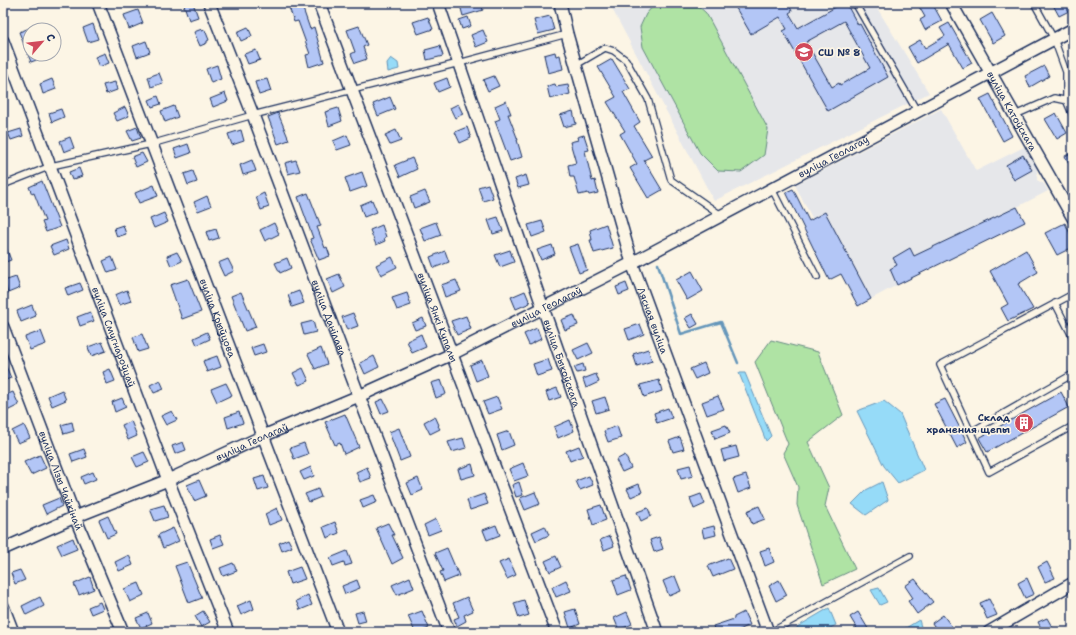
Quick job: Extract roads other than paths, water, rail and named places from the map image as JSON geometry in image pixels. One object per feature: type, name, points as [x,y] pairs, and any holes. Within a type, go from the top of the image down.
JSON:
[{"type":"street","name":"вуліца Крыўцова","points":[[98,3],[338,632]]},
{"type":"street","name":"вуліца Данілава","points":[[210,3],[358,396],[449,632]]},
{"type":"street","name":"вуліца Янкі Купалы","points":[[319,3],[557,632]]},
{"type":"street","name":"вуліца Быкоўскага","points":[[438,3],[657,632]]},
{"type":"street","name":"Лясная вуліца","points":[[560,3],[632,263],[768,632]]},
{"type":"street","name":"вуліца Катоўскага","points":[[951,3],[1073,218]]},
{"type":"street","name":"вуліца Геолагаў","points":[[3,549],[75,517],[168,480],[263,436],[452,354],[632,263],[1073,29]]},
{"type":"street","name":"вуліца Смугнароўцаў","points":[[3,41],[168,480],[228,632]]},
{"type":"street","name":"вуліца Лізы Чайкінай","points":[[3,327],[75,517],[123,632]]},
{"type":"street","points":[[989,632],[1073,583]]},
{"type":"street","points":[[3,606],[13,632]]},
{"type":"lane","points":[[855,3],[917,111]]},
{"type":"lane","points":[[1034,3],[1054,39],[1066,72],[1066,100],[1073,116]]},
{"type":"lane","points":[[3,185],[51,166],[151,144],[253,115],[568,34]]},
{"type":"lane","points":[[576,65],[605,48],[614,51],[626,60],[648,99],[671,180],[722,215]]},
{"type":"lane","points":[[1014,115],[1054,98],[1073,102]]},
{"type":"lane","points":[[772,188],[817,277]]},
{"type":"lane","points":[[1073,294],[940,365],[990,472],[1073,426]]},
{"type":"lane","points":[[1055,303],[1073,338]]},
{"type":"lane","points":[[971,432],[1073,374]]},
{"type":"lane","points":[[771,632],[910,556]]},
{"type":"water","points":[[391,58],[398,63],[399,69],[388,72],[387,63]]},
{"type":"water","points":[[739,373],[745,373],[771,436],[766,441]]},
{"type":"water","points":[[884,401],[900,414],[924,470],[898,483],[884,466],[857,411]]},
{"type":"water","points":[[882,482],[888,500],[866,515],[852,504],[866,490]]},
{"type":"water","points":[[879,588],[887,602],[880,605],[871,590]]},
{"type":"water","points":[[829,608],[836,625],[823,632],[798,632],[797,627]]},
{"type":"water","points":[[919,620],[922,630],[917,632],[899,632]]},
{"type":"waterway","points":[[658,264],[681,334],[721,322],[738,363]]},
{"type":"place","name":"СШ № 8","points":[[804,52]]},
{"type":"place","name":"Склад хранения щепы","points":[[1024,423]]}]
